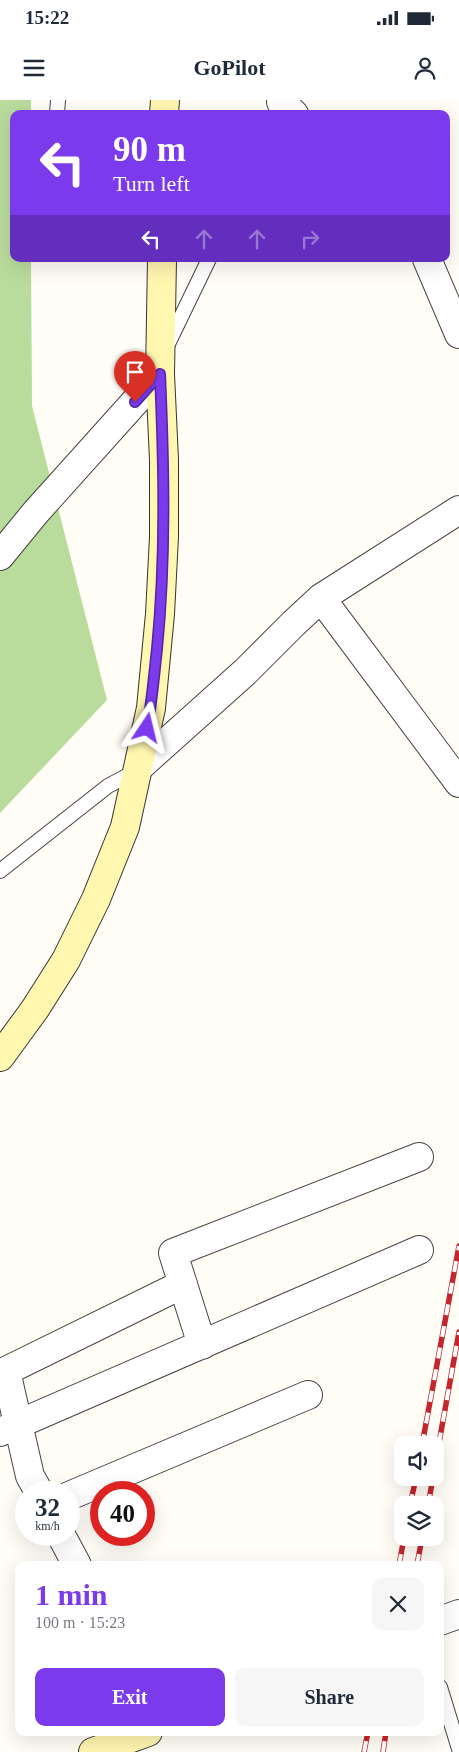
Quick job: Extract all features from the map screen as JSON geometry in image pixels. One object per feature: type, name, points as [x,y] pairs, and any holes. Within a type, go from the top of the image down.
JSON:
[{"type":"street","points":[[0,1058],[61,968],[96,899],[125,827],[151,708],[160,614],[164,508],[160,367],[162,262]]},
{"type":"street","points":[[428,262],[459,334]]},
{"type":"street","points":[[0,556],[160,367]]},
{"type":"street","points":[[138,768],[245,672],[321,598],[459,510]]},
{"type":"street","points":[[321,598],[459,783]]},
{"type":"street","points":[[202,1346],[173,1252],[419,1157]]},
{"type":"street","points":[[9,1428],[202,1346],[419,1250]]},
{"type":"street","points":[[33,1481],[9,1428],[6,1371],[183,1284]]},
{"type":"street","points":[[80,1491],[308,1395]]},
{"type":"street","points":[[67,1546],[75,1561]]},
{"type":"street","points":[[444,1620],[459,1614]]},
{"type":"street","points":[[93,1752],[137,1736]]},
{"type":"lane","points":[[160,367],[208,262]]},
{"type":"lane","points":[[0,871],[108,786],[138,768]]},
{"type":"lane","points":[[444,1700],[459,1749]]},
{"type":"green space","points":[[0,100],[31,100],[31,110],[10,110],[10,262],[31,262],[32,406],[107,700],[0,813]]},
{"type":"railway","points":[[424,1436],[459,1246]]},
{"type":"railway","points":[[440,1436],[459,1332]]},
{"type":"railway","points":[[412,1496],[414,1486]]},
{"type":"railway","points":[[430,1496],[432,1486]]},
{"type":"railway","points":[[400,1561],[403,1546]]},
{"type":"railway","points":[[418,1561],[421,1546]]},
{"type":"railway","points":[[364,1752],[367,1736]]},
{"type":"railway","points":[[383,1752],[385,1736]]},
{"type":"route","points":[[135,402],[160,374],[164,460],[164,537],[160,614],[151,708],[147,728]]}]
